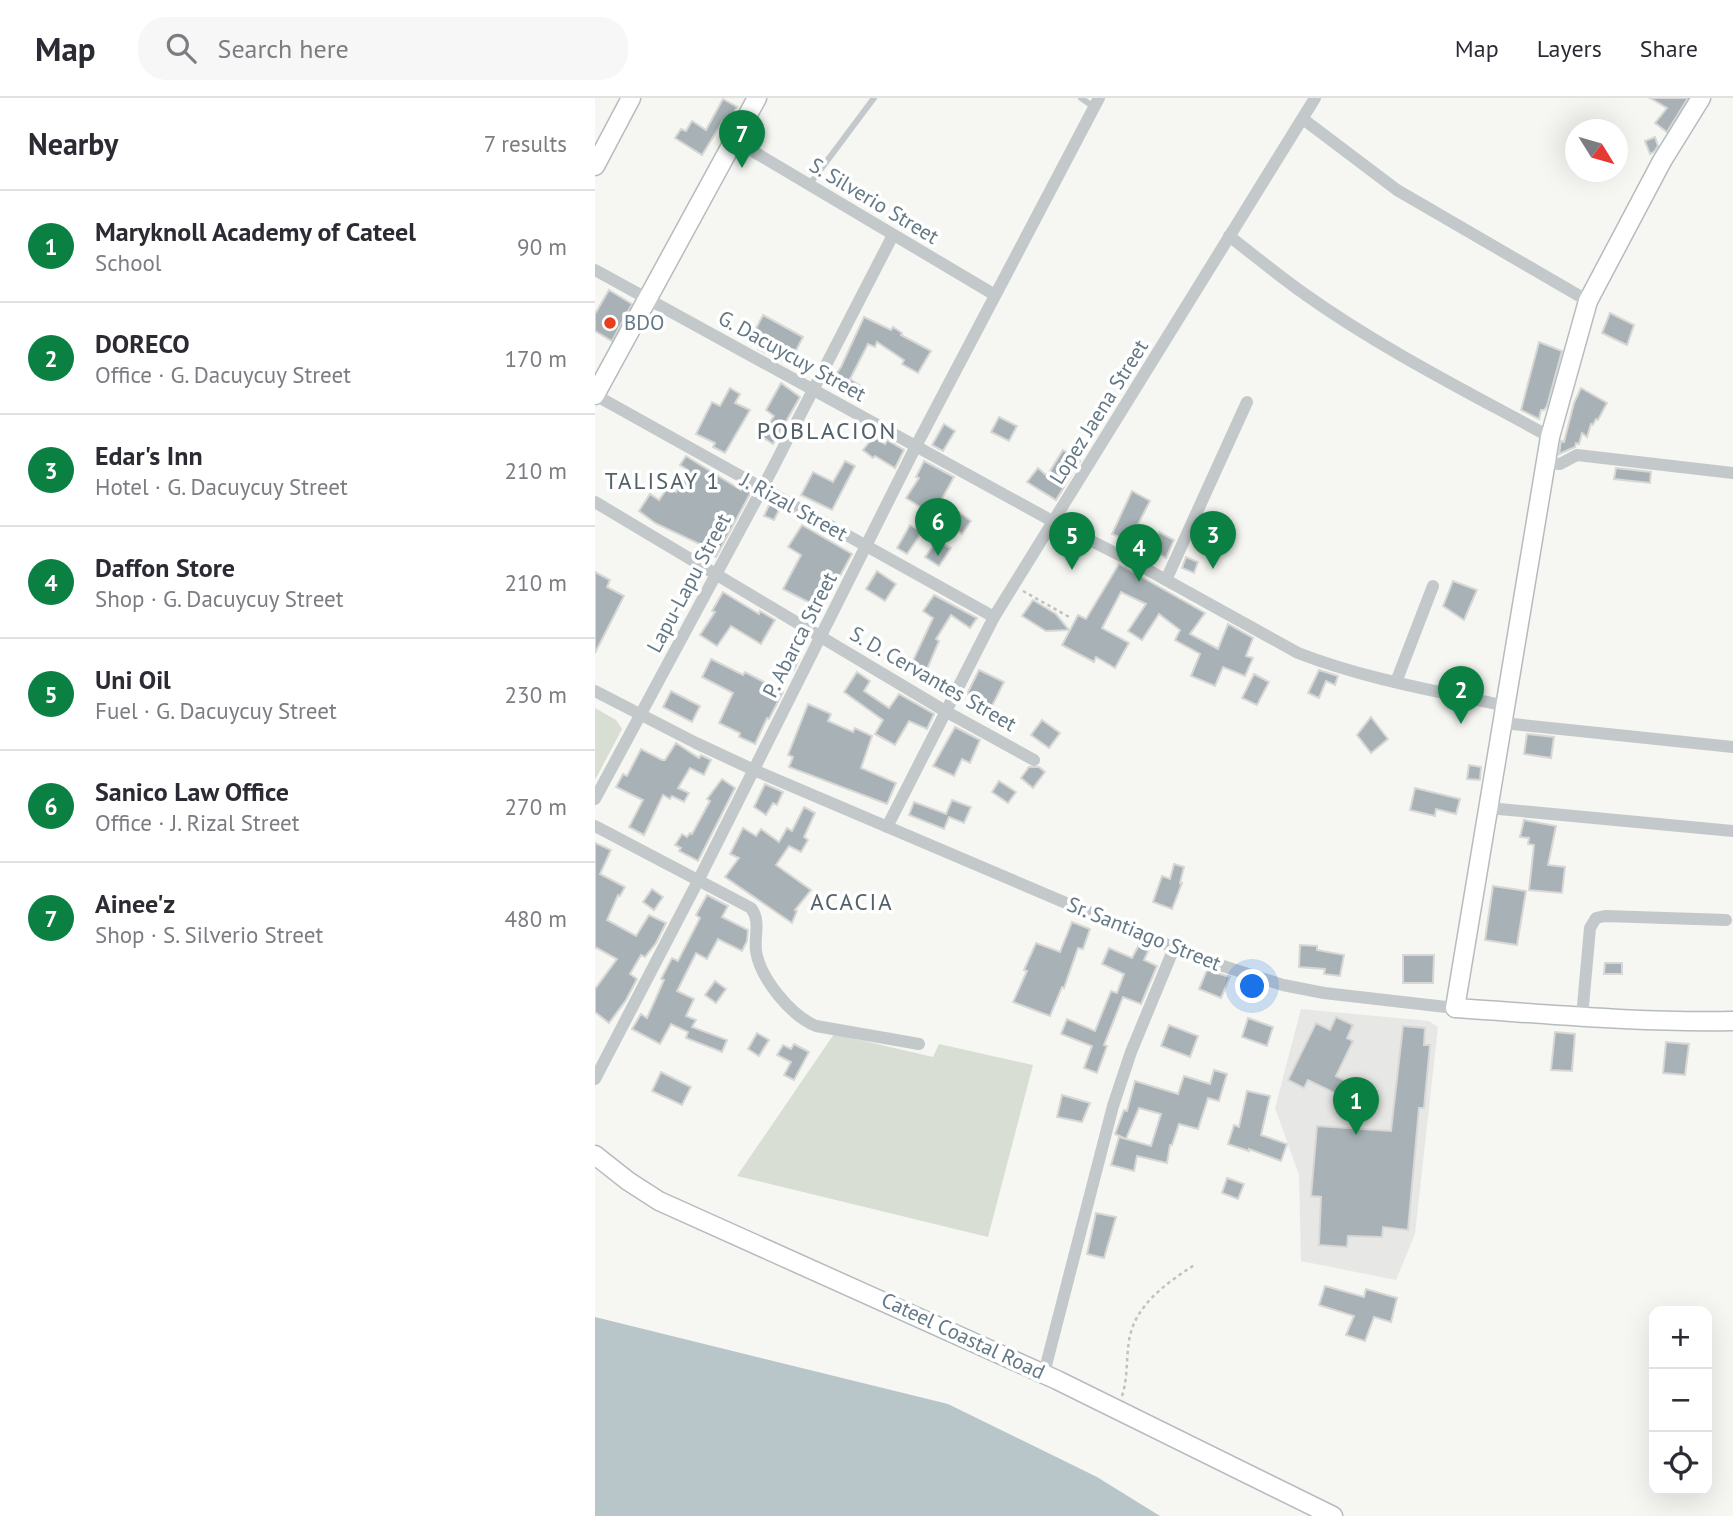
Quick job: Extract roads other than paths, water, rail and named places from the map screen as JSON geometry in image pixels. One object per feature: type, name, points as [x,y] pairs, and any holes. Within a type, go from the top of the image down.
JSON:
[{"type":"street","points":[[595,166],[631,98]]},
{"type":"street","points":[[595,395],[757,98]]},
{"type":"street","name":"Lopez Jaena Street","points":[[887,827],[994,617],[1315,98]]},
{"type":"street","points":[[1455,1008],[1550,437],[1588,301],[1662,161],[1701,98]]},
{"type":"street","name":"P. Abarca Street","points":[[595,1079],[698,881],[916,446],[1096,102]]},
{"type":"street","points":[[1303,119],[1397,190],[1588,301]]},
{"type":"street","name":"S. Silverio Street","points":[[734,140],[995,295]]},
{"type":"street","name":"Lapu-Lapu Street","points":[[595,799],[762,489],[893,235]]},
{"type":"street","points":[[1229,236],[1306,295],[1351,324],[1550,437]]},
{"type":"street","name":"G. Dacuycuy Street","points":[[595,270],[1298,653],[1505,715],[1733,747]]},
{"type":"street","name":"J. Rizal Street","points":[[595,395],[994,617]]},
{"type":"street","points":[[1166,580],[1247,402]]},
{"type":"street","points":[[1546,463],[1560,464],[1577,455],[1733,473]]},
{"type":"street","name":"S. D. Cervantes Street","points":[[595,502],[1034,761]]},
{"type":"street","points":[[1396,682],[1433,586]]},
{"type":"street","name":"Sr. Santiago Street","points":[[595,691],[754,770],[887,827],[1174,947],[1283,985],[1363,998],[1455,1008],[1582,1017],[1691,1022],[1733,1021]]},
{"type":"street","points":[[1488,808],[1733,831]]},
{"type":"street","points":[[595,826],[745,905],[755,913],[759,963],[787,1006],[797,1015],[816,1026],[919,1044]]},
{"type":"street","points":[[1582,1017],[1590,928],[1597,918],[1605,916],[1726,920]]},
{"type":"street","points":[[1044,1373],[1117,1096],[1131,1052],[1174,947]]},
{"type":"street","name":"Cateel Coastal Road","points":[[595,1154],[628,1181],[659,1200],[1044,1373],[1333,1516]]},
{"type":"lane","points":[[809,185],[874,98]]},
{"type":"lane","points":[[1081,98],[1096,102]]},
{"type":"place","name":"Ainee'z","points":[[742,168]]},
{"type":"place","name":"BDO","points":[[610,323]]},
{"type":"place","name":"Sanico Law Office","points":[[938,556]]},
{"type":"place","name":"Edar's Inn","points":[[1213,569]]},
{"type":"place","name":"Uni Oil","points":[[1072,570]]},
{"type":"place","name":"Daffon Store","points":[[1139,582]]},
{"type":"place","name":"DORECO","points":[[1461,724]]},
{"type":"place","name":"Maryknoll Academy of Cateel","points":[[1356,1135]]},
{"type":"district","name":"POBLACION","points":[[827,431]]},
{"type":"district","name":"TALISAY 1","points":[[663,481]]},
{"type":"district","name":"ACACIA","points":[[852,902]]}]
